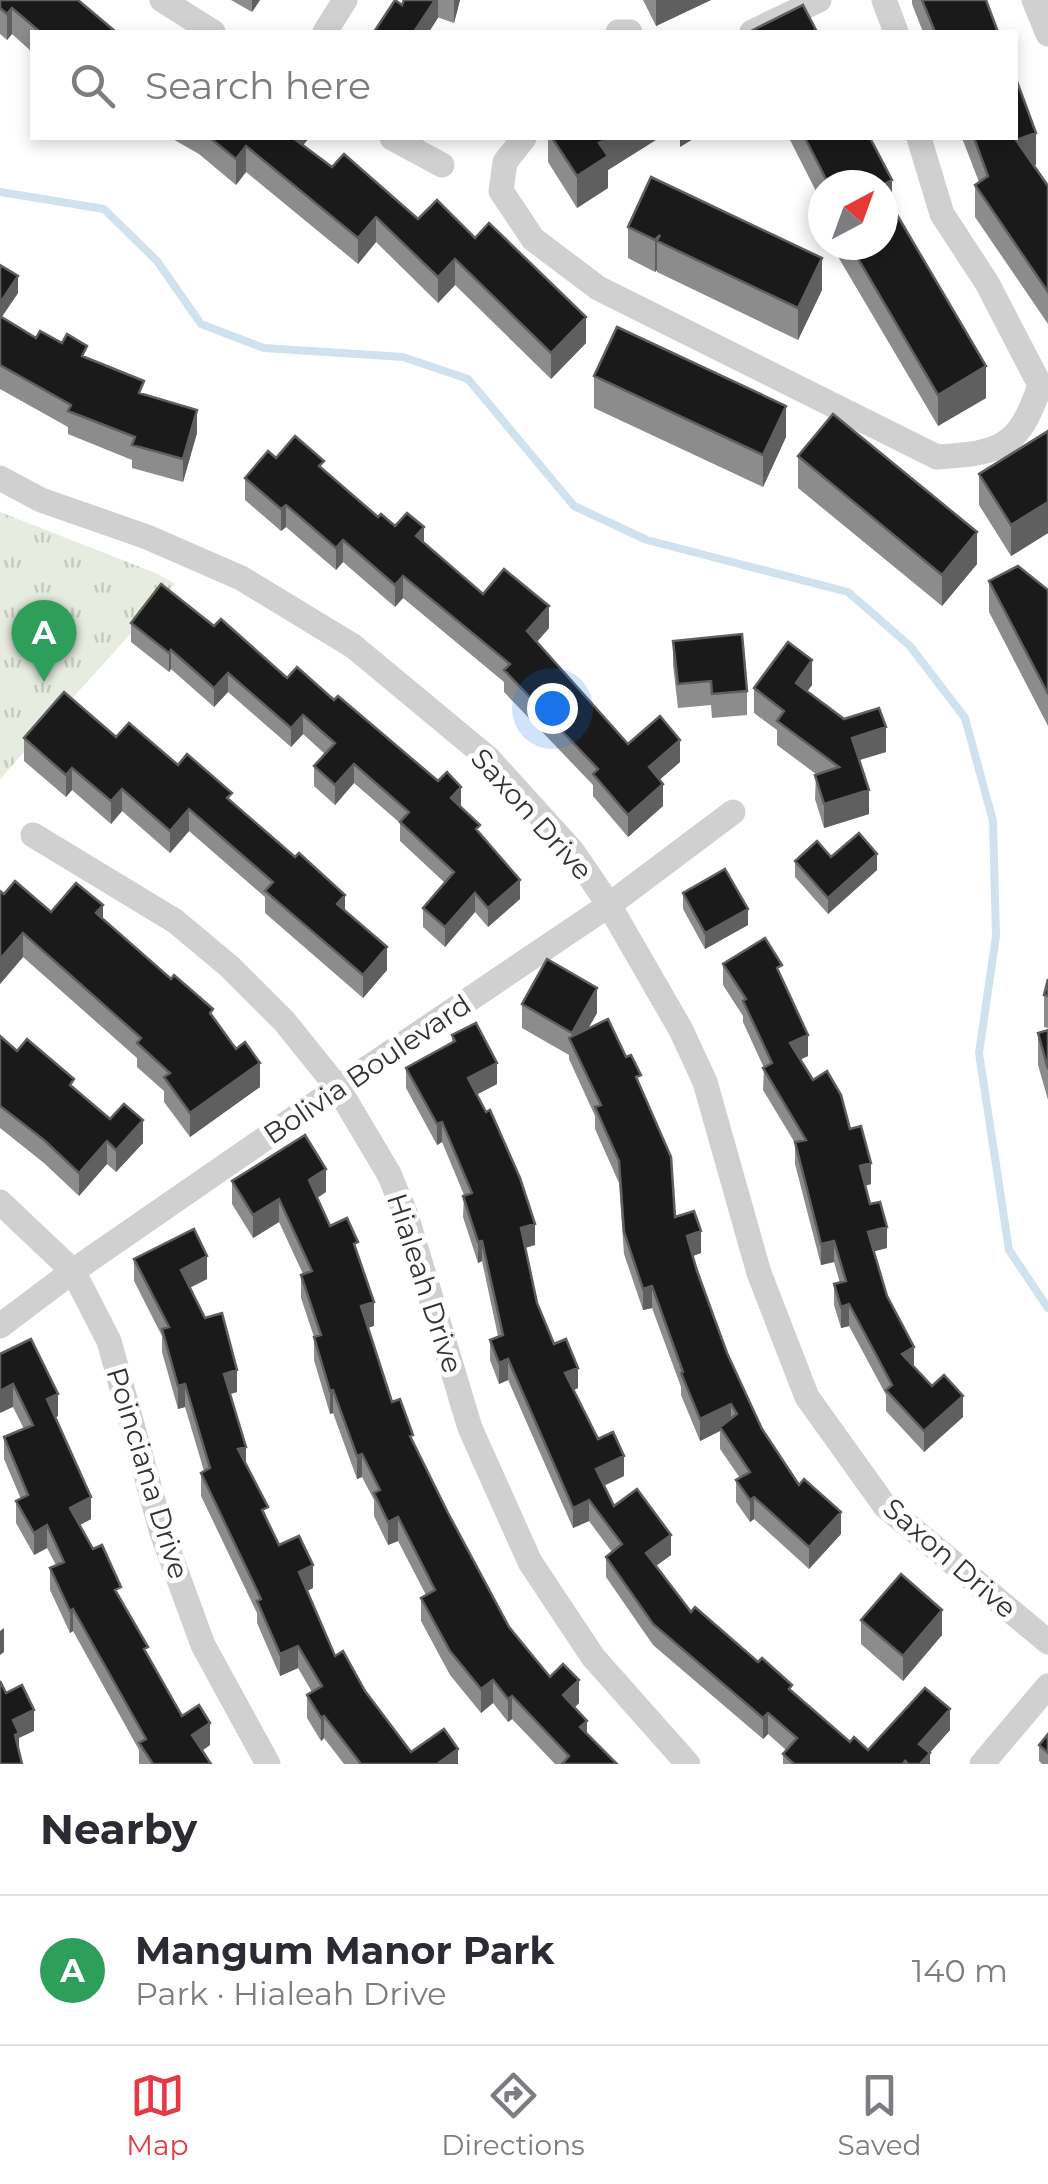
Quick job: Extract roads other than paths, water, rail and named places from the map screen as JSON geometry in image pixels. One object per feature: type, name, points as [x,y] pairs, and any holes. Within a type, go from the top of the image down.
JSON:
[{"type":"street","points":[[162,0],[210,30]]},
{"type":"street","points":[[327,30],[344,0]]},
{"type":"street","points":[[756,30],[819,0]]},
{"type":"street","points":[[884,0],[895,30]]},
{"type":"street","points":[[1034,0],[1048,34]]},
{"type":"street","points":[[396,140],[442,165]]},
{"type":"street","points":[[522,140],[505,162],[501,191],[533,239],[598,288],[937,457],[988,453],[1017,434],[1041,400],[987,284],[942,214],[920,140]]},
{"type":"street","name":"Saxon Drive","points":[[0,478],[41,500],[147,537],[241,578],[353,646],[488,758],[573,852],[610,905],[706,1082],[758,1273],[807,1397],[885,1506],[1048,1642]]},
{"type":"street","name":"Bolivia Boulevard","points":[[0,1326],[338,1088],[610,905],[732,812]]},
{"type":"street","name":"Hialeah Drive","points":[[33,835],[175,921],[203,944],[284,1021],[338,1088],[389,1174],[406,1214],[470,1428],[530,1562],[593,1657],[688,1764]]},
{"type":"street","name":"Poinciana Drive","points":[[0,1202],[73,1271],[109,1340],[162,1534],[202,1646],[268,1764]]},
{"type":"street","points":[[998,1759],[1048,1686]]},
{"type":"waterway","points":[[0,192],[104,209],[157,261],[201,324],[264,348],[403,357],[468,379],[574,506],[647,540],[848,592],[910,646],[965,718],[993,821],[996,936],[979,1053],[1009,1250],[1048,1308]]},
{"type":"place","name":"Mangum Manor Park","points":[[44,682]]}]
